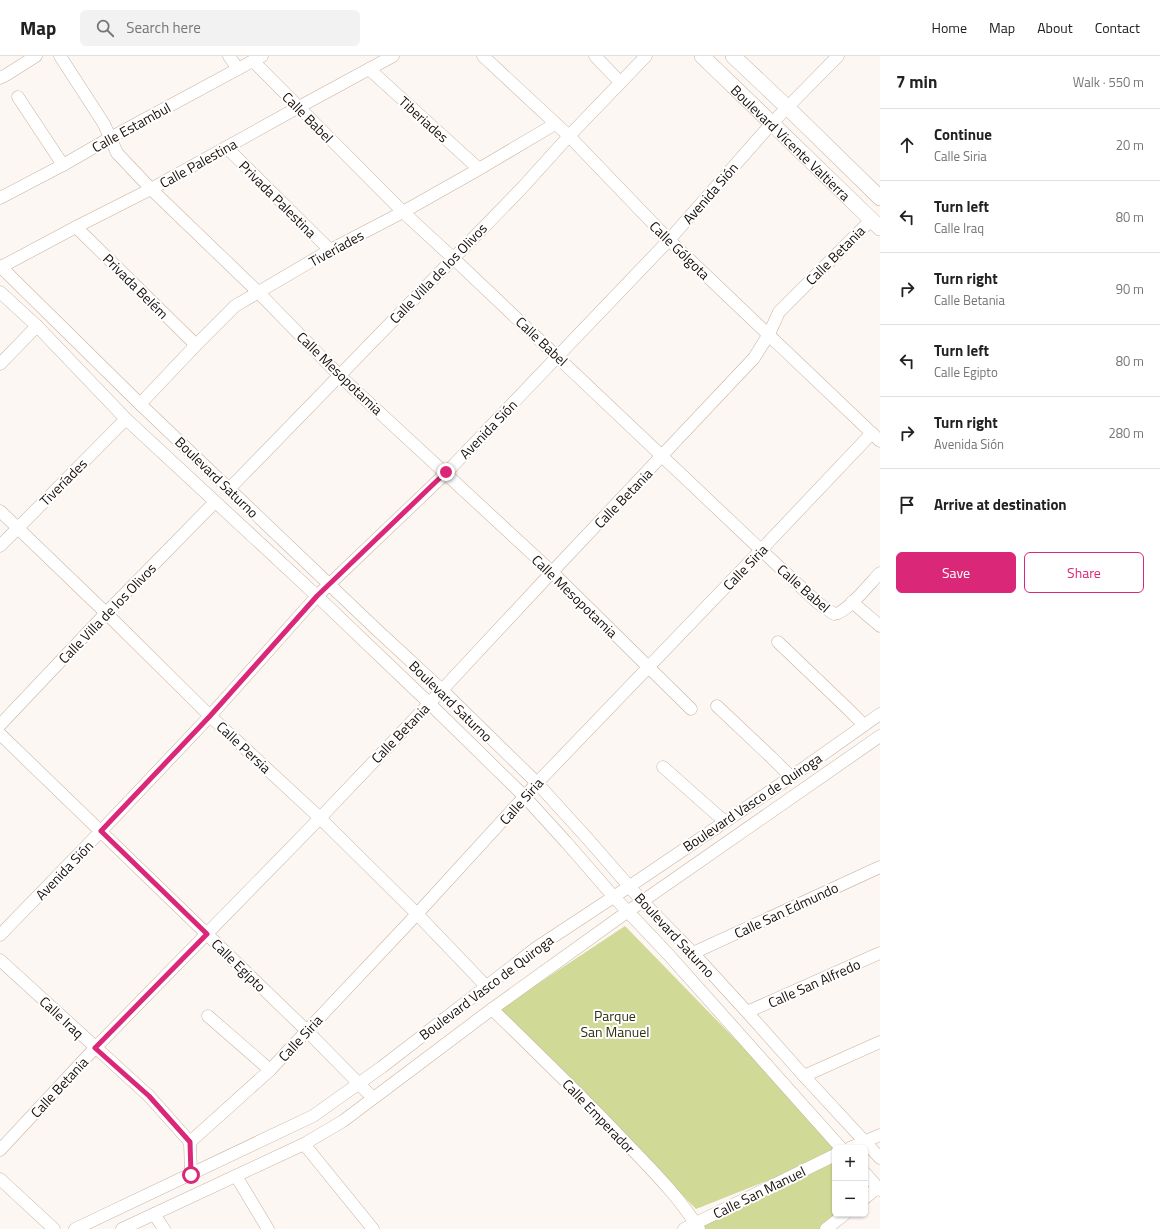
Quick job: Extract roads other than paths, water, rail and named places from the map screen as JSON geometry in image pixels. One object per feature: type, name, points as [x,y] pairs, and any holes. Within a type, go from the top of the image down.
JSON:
[{"type":"main road","name":"Boulevard Vicente Valtierra","points":[[702,56],[876,224]]},
{"type":"main road","name":"Boulevard Vicente Valtierra","points":[[733,56],[880,198]]},
{"type":"street","points":[[0,78],[36,56]]},
{"type":"street","name":"Calle Mesopotamia","points":[[60,56],[104,124],[117,153],[151,189],[258,292],[340,376],[446,472],[552,572],[691,709]]},
{"type":"street","points":[[229,56],[238,69]]},
{"type":"street","name":"Calle Palestina","points":[[0,267],[76,226],[151,189],[393,56]]},
{"type":"street","name":"Calle Gólgota","points":[[483,56],[569,136],[669,240],[876,437]]},
{"type":"street","points":[[595,56],[620,82]]},
{"type":"street","name":"Calle Villa de los Olivos","points":[[229,489],[521,189],[569,136],[646,56]]},
{"type":"street","name":"Avenida Sión","points":[[0,935],[210,716],[317,596],[446,472],[669,240],[772,123],[838,56]]},
{"type":"street","name":"Calle Estambul","points":[[0,198],[257,58]]},
{"type":"street","name":"Calle Babel","points":[[257,58],[299,107],[403,212],[818,603],[830,612],[837,614],[848,607],[852,602],[880,626]]},
{"type":"street","name":"Tiberiades","points":[[369,69],[479,169]]},
{"type":"street","points":[[18,97],[63,165]]},
{"type":"street","name":"Tiveríades","points":[[140,404],[235,306],[330,250],[403,212],[555,124]]},
{"type":"street","name":"Privada Palestina","points":[[226,147],[330,250]]},
{"type":"street","name":"Calle Betania","points":[[0,1150],[95,1048],[320,818],[662,457],[754,358],[779,312],[876,224]]},
{"type":"street","name":"Privada Belém","points":[[76,226],[196,345]]},
{"type":"street","name":"Boulevard Saturno","points":[[0,267],[140,404],[329,585],[442,690],[537,783],[642,901],[693,953],[880,1158]]},
{"type":"street","name":"Boulevard Saturno","points":[[0,292],[37,326],[126,418],[317,596],[525,797],[627,912],[668,954],[838,1145]]},
{"type":"street","points":[[0,364],[37,326]]},
{"type":"street","name":"Tiveríades","points":[[0,546],[126,418]]},
{"type":"street","name":"Calle Siria","points":[[190,1142],[270,1070],[417,914],[537,783],[648,667],[761,550],[876,437]]},
{"type":"street","name":"Calle Villa de los Olivos","points":[[0,725],[106,613],[215,502]]},
{"type":"street","name":"Calle Persia","points":[[0,511],[210,716],[320,818],[417,914],[486,986]]},
{"type":"street","points":[[852,602],[880,573]]},
{"type":"street","points":[[778,642],[864,726]]},
{"type":"street","points":[[717,706],[790,777]]},
{"type":"street","name":"Boulevard Vasco de Quiroga","points":[[75,1229],[314,1116],[359,1084],[536,948],[630,886],[880,714]]},
{"type":"street","name":"Calle Egipto","points":[[0,734],[307,1031],[372,1098]]},
{"type":"street","name":"Boulevard Vasco de Quiroga","points":[[122,1229],[304,1144],[343,1121],[492,1009],[642,901],[880,736]]},
{"type":"street","points":[[663,767],[724,821]]},
{"type":"street","name":"Calle San Edmundo","points":[[693,953],[880,867]]},
{"type":"street","name":"Calle San Alfredo","points":[[747,1012],[880,953]]},
{"type":"street","name":"Calle Iraq","points":[[0,960],[149,1096],[190,1142]]},
{"type":"street","name":"Calle Emperador","points":[[492,1009],[602,1117],[664,1182],[683,1205],[697,1226]]},
{"type":"street","points":[[208,1016],[270,1070]]},
{"type":"street","points":[[804,1076],[880,1042]]},
{"type":"street","points":[[856,1145],[880,1135]]},
{"type":"street","points":[[190,1142],[191,1175]]},
{"type":"street","points":[[304,1144],[373,1229]]},
{"type":"street","name":"Calle San Manuel","points":[[684,1229],[697,1226],[832,1157]]},
{"type":"street","points":[[236,1176],[268,1229]]},
{"type":"street","points":[[868,1177],[879,1188],[868,1196]]},
{"type":"street","points":[[0,1179],[54,1229]]},
{"type":"street","points":[[154,1214],[164,1229]]},
{"type":"street","points":[[826,1229],[841,1217]]},
{"type":"park label","name":"Parque San Manuel","points":[[615,1024]]}]
